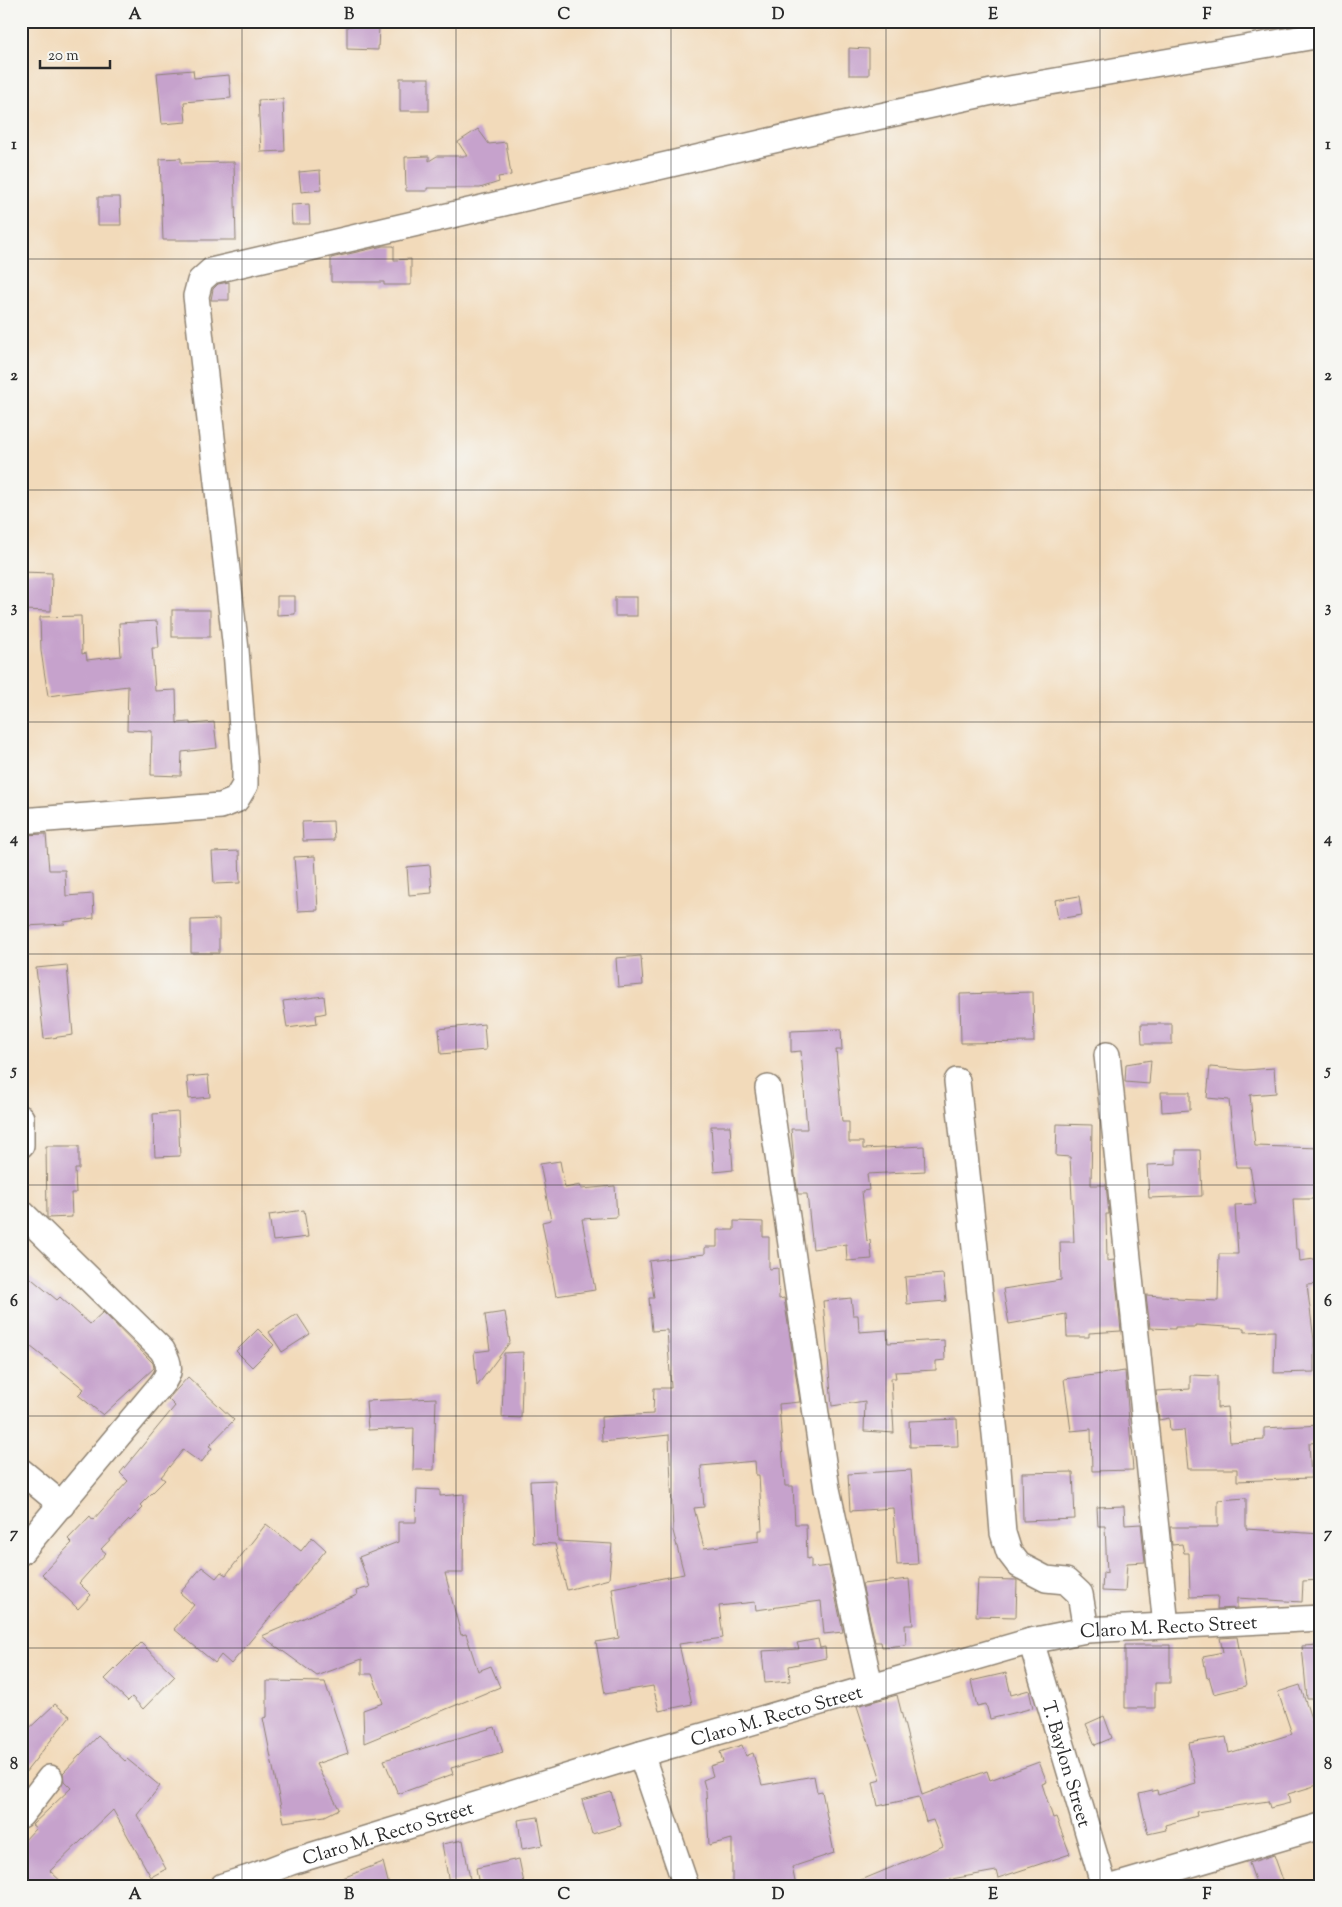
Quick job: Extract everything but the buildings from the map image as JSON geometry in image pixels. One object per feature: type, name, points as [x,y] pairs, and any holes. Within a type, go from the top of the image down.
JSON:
[{"type":"street","points":[[21,821],[221,806],[236,800],[245,785],[236,650],[196,296],[200,281],[211,271],[821,129],[992,92],[1321,35]]},
{"type":"street","points":[[1107,1055],[1166,1626]]},
{"type":"street","points":[[956,1081],[996,1443],[1003,1533],[1009,1552],[1019,1565],[1046,1580],[1066,1581],[1080,1594],[1086,1630]]},
{"type":"street","points":[[768,1088],[827,1489],[870,1686]]},
{"type":"street","points":[[21,1118],[21,1145]]},
{"type":"street","points":[[21,1212],[162,1350],[168,1360],[169,1368],[169,1375],[21,1552]]},
{"type":"street","points":[[21,1471],[62,1505]]},
{"type":"street","name":"Claro M. Recto Street","points":[[223,1886],[253,1881],[291,1862],[641,1754],[870,1686],[1031,1641],[1086,1630],[1321,1618]]},
{"type":"street","name":"T. Baylon Street","points":[[1031,1641],[1104,1886]]},
{"type":"street","points":[[641,1754],[686,1886]]},
{"type":"street","points":[[21,1815],[50,1778]]},
{"type":"street","points":[[1116,1886],[1321,1826]]}]
